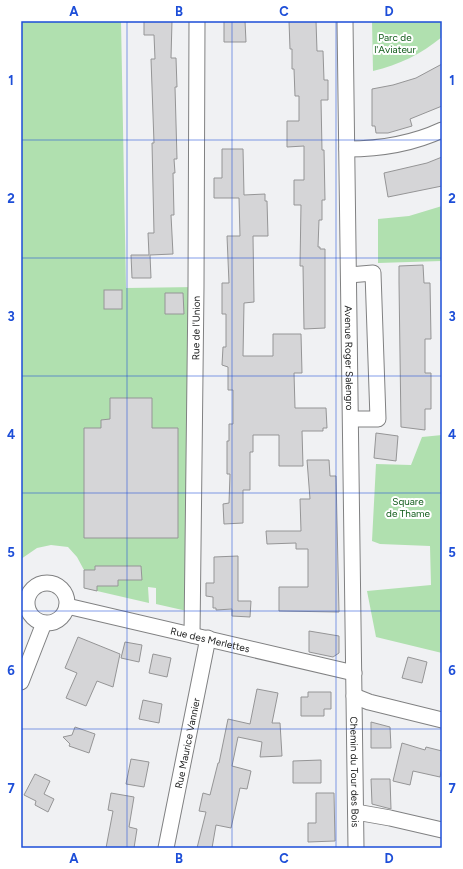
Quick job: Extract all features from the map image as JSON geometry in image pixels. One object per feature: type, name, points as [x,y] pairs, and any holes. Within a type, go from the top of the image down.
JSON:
[{"type":"street","name":"Rue de l'Union","points":[[192,635],[197,21]]},
{"type":"street","name":"Avenue Roger Salengro","points":[[345,21],[354,696]]},
{"type":"street","points":[[347,149],[365,149],[393,145],[412,141],[442,130]]},
{"type":"street","points":[[349,275],[373,273],[378,419],[350,419]]},
{"type":"street","points":[[40,584],[53,584],[59,586],[63,592],[67,599],[67,606],[64,614],[59,619],[44,623],[35,619],[30,614],[24,597],[33,588],[40,584]]},
{"type":"street","name":"Rue des Merlettes","points":[[67,606],[354,673]]},
{"type":"street","points":[[21,682],[44,623]]},
{"type":"street","name":"Rue Maurice Vannier","points":[[166,848],[208,638]]},
{"type":"street","points":[[354,696],[369,702],[442,720]]},
{"type":"street","name":"Chemin du Tour des Bois","points":[[354,696],[356,848]]},
{"type":"street","points":[[356,812],[442,830]]},
{"type":"green space","points":[[21,21],[121,21],[126,288],[196,287],[187,611],[156,604],[156,588],[148,587],[149,603],[84,588],[84,570],[77,557],[68,547],[51,545],[37,548],[21,559]]},
{"type":"green space","name":"Parc de l'Aviateur","points":[[372,21],[442,21],[442,37],[426,49],[409,58],[392,66],[373,71]]},
{"type":"green space","points":[[442,206],[442,261],[378,263],[378,219],[409,216]]},
{"type":"green space","name":"Square de Thame","points":[[442,435],[442,653],[376,637],[367,591],[431,585],[430,546],[380,544],[372,541],[376,464],[411,465],[422,437]]},
{"type":"building","points":[[144,21],[172,21],[171,58],[176,58],[177,87],[175,87],[177,159],[174,159],[175,173],[173,173],[174,215],[171,215],[173,254],[150,255],[151,278],[132,278],[131,255],[149,255],[148,233],[154,233],[152,143],[154,143],[151,59],[155,59],[154,35],[144,35]]},
{"type":"building","points":[[224,21],[245,21],[246,42],[224,42]]},
{"type":"building","points":[[289,21],[316,21],[317,51],[323,51],[324,80],[328,80],[328,100],[321,100],[325,200],[322,200],[322,220],[319,220],[318,247],[320,247],[320,249],[325,249],[325,328],[304,329],[303,266],[300,266],[301,205],[294,205],[294,180],[304,180],[304,146],[287,147],[287,121],[299,121],[299,96],[295,96],[294,69],[292,69],[292,49],[290,49]]},
{"type":"building","points":[[442,64],[442,106],[410,119],[412,126],[388,133],[376,133],[375,126],[372,126],[372,89],[393,85],[416,78]]},
{"type":"building","points":[[222,149],[243,149],[244,195],[265,194],[265,201],[267,201],[268,236],[253,236],[254,302],[244,303],[243,356],[273,356],[273,334],[301,334],[302,373],[294,373],[295,408],[326,408],[327,428],[323,428],[323,431],[302,431],[303,466],[279,466],[279,435],[253,435],[253,452],[250,452],[250,490],[243,490],[243,523],[224,524],[223,504],[229,503],[230,474],[227,474],[227,441],[229,441],[229,424],[233,424],[233,390],[228,390],[228,367],[222,365],[223,347],[226,347],[226,314],[222,314],[222,283],[229,283],[227,236],[240,236],[239,198],[214,198],[214,178],[222,178]]},
{"type":"building","points":[[442,157],[442,186],[388,197],[384,173],[427,163]]},
{"type":"building","points":[[423,265],[424,283],[430,283],[431,339],[425,339],[425,373],[431,373],[431,409],[425,409],[425,430],[401,427],[399,282],[399,266]]},
{"type":"building","points":[[104,290],[122,290],[122,309],[104,309]]},
{"type":"building","points":[[165,293],[183,293],[184,314],[165,314]]},
{"type":"building","points":[[110,398],[152,398],[152,428],[178,428],[178,538],[84,538],[84,428],[101,428],[101,420],[110,419]]},
{"type":"building","points":[[376,433],[398,436],[396,461],[374,458]]},
{"type":"building","points":[[307,460],[329,460],[330,476],[336,476],[339,612],[279,611],[279,587],[308,587],[308,549],[296,549],[296,543],[267,544],[266,531],[301,531],[300,499],[310,499]]},
{"type":"building","points":[[238,556],[238,601],[251,601],[250,617],[232,616],[232,609],[216,610],[216,608],[213,608],[213,597],[206,596],[206,583],[214,583],[214,557]]},
{"type":"building","points":[[95,566],[141,566],[142,580],[118,580],[118,586],[97,586],[97,591],[84,588],[84,570],[95,570]]},
{"type":"building","points":[[309,631],[339,636],[339,653],[333,657],[309,652]]},
{"type":"building","points":[[78,637],[120,654],[113,687],[97,681],[86,706],[66,698],[77,673],[65,668]]},
{"type":"building","points":[[125,642],[142,645],[139,662],[121,658]]},
{"type":"building","points":[[153,654],[171,658],[167,677],[149,673]]},
{"type":"building","points":[[408,657],[427,662],[422,683],[402,678]]},
{"type":"building","points":[[257,689],[278,693],[272,723],[280,723],[282,756],[260,757],[262,742],[238,737],[232,766],[251,771],[247,789],[240,788],[231,828],[216,825],[212,848],[197,848],[206,812],[199,811],[203,793],[210,795],[219,763],[228,719],[250,724]]},
{"type":"building","points":[[308,692],[331,692],[331,709],[324,709],[324,716],[301,716],[301,697],[308,697]]},
{"type":"building","points":[[143,700],[162,704],[159,723],[139,719]]},
{"type":"building","points":[[371,722],[390,727],[391,748],[371,748]]},
{"type":"building","points":[[75,727],[95,734],[89,753],[69,746],[70,744],[63,737],[72,735]]},
{"type":"building","points":[[402,743],[425,750],[426,747],[442,751],[442,768],[440,777],[413,771],[410,785],[393,781]]},
{"type":"building","points":[[131,759],[149,762],[144,787],[126,784]]},
{"type":"building","points":[[321,760],[321,783],[293,783],[293,761]]},
{"type":"building","points":[[35,774],[50,781],[44,794],[54,799],[48,812],[35,805],[36,801],[24,795]]},
{"type":"building","points":[[371,779],[390,779],[391,809],[372,804]]},
{"type":"building","points":[[111,793],[134,797],[129,827],[137,829],[134,848],[106,848],[113,811],[108,810]]},
{"type":"building","points":[[316,793],[334,793],[335,841],[308,842],[308,823],[316,823]]}]
